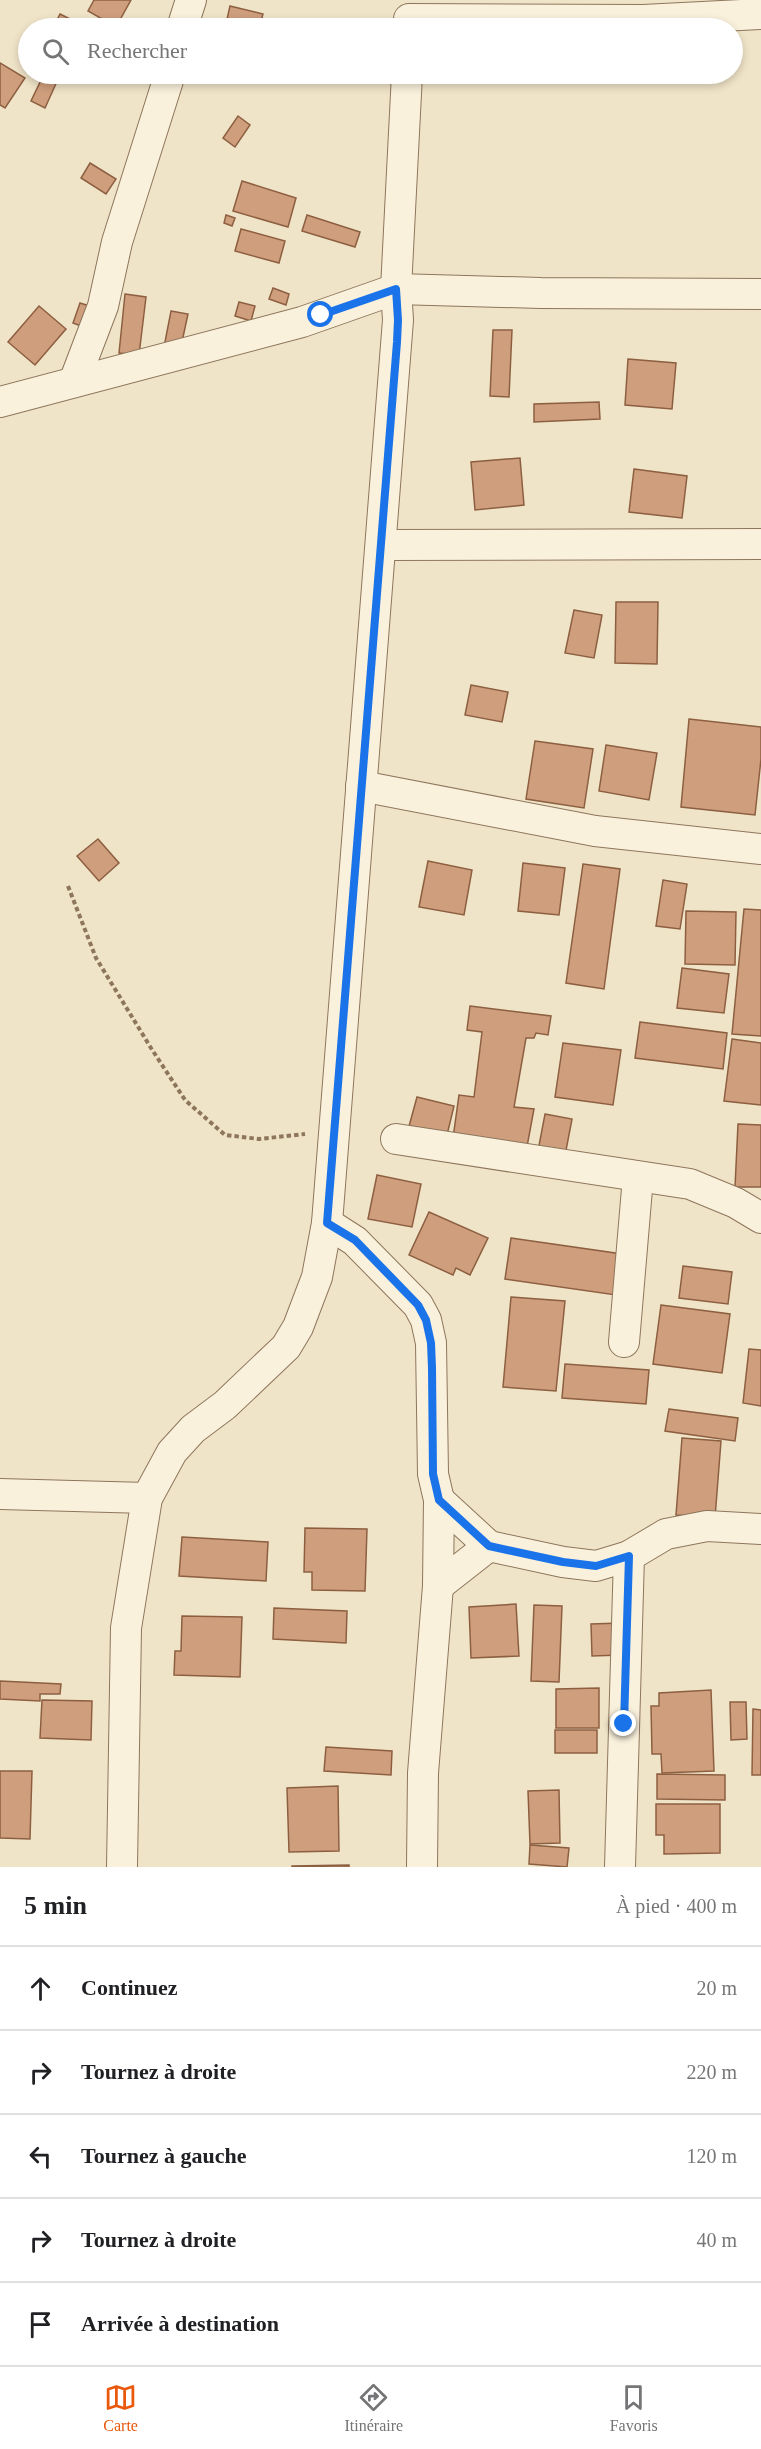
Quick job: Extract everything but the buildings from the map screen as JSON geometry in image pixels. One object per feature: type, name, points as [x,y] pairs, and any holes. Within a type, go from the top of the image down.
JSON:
[{"type":"street","points":[[185,18],[191,0]]},
{"type":"street","points":[[682,18],[761,14]]},
{"type":"street","points":[[409,16],[526,18]]},
{"type":"street","points":[[74,382],[103,306],[117,242],[167,84]]},
{"type":"street","points":[[122,1867],[126,1628],[147,1498],[172,1452],[193,1429],[225,1405],[285,1347],[297,1327],[317,1277],[327,1223],[398,320],[396,289],[406,84]]},
{"type":"street","points":[[0,402],[302,322],[396,289],[541,293],[761,294]]},
{"type":"street","points":[[382,545],[761,544]]},
{"type":"street","points":[[361,786],[595,831],[761,849]]},
{"type":"street","points":[[396,1139],[690,1184],[736,1203],[761,1218]]},
{"type":"street","points":[[624,1342],[638,1177]]},
{"type":"street","points":[[327,1223],[355,1240],[418,1305],[426,1320],[431,1343],[433,1474],[439,1500],[438,1586],[423,1773],[422,1867]]},
{"type":"street","points":[[0,1494],[147,1498]]},
{"type":"street","points":[[439,1500],[489,1546],[563,1562],[596,1566],[629,1556],[666,1534],[707,1526],[761,1529]]},
{"type":"street","points":[[438,1586],[489,1546]]},
{"type":"street","points":[[620,1867],[629,1556]]},
{"type":"path","points":[[68,886],[96,958],[185,1100],[225,1136],[259,1139],[336,1131]]},
{"type":"route","points":[[321,315],[396,289],[397,342],[327,1223],[355,1240],[418,1305],[426,1320],[431,1343],[433,1474],[439,1500],[489,1546],[563,1562],[596,1566],[629,1556],[624,1724]]}]
